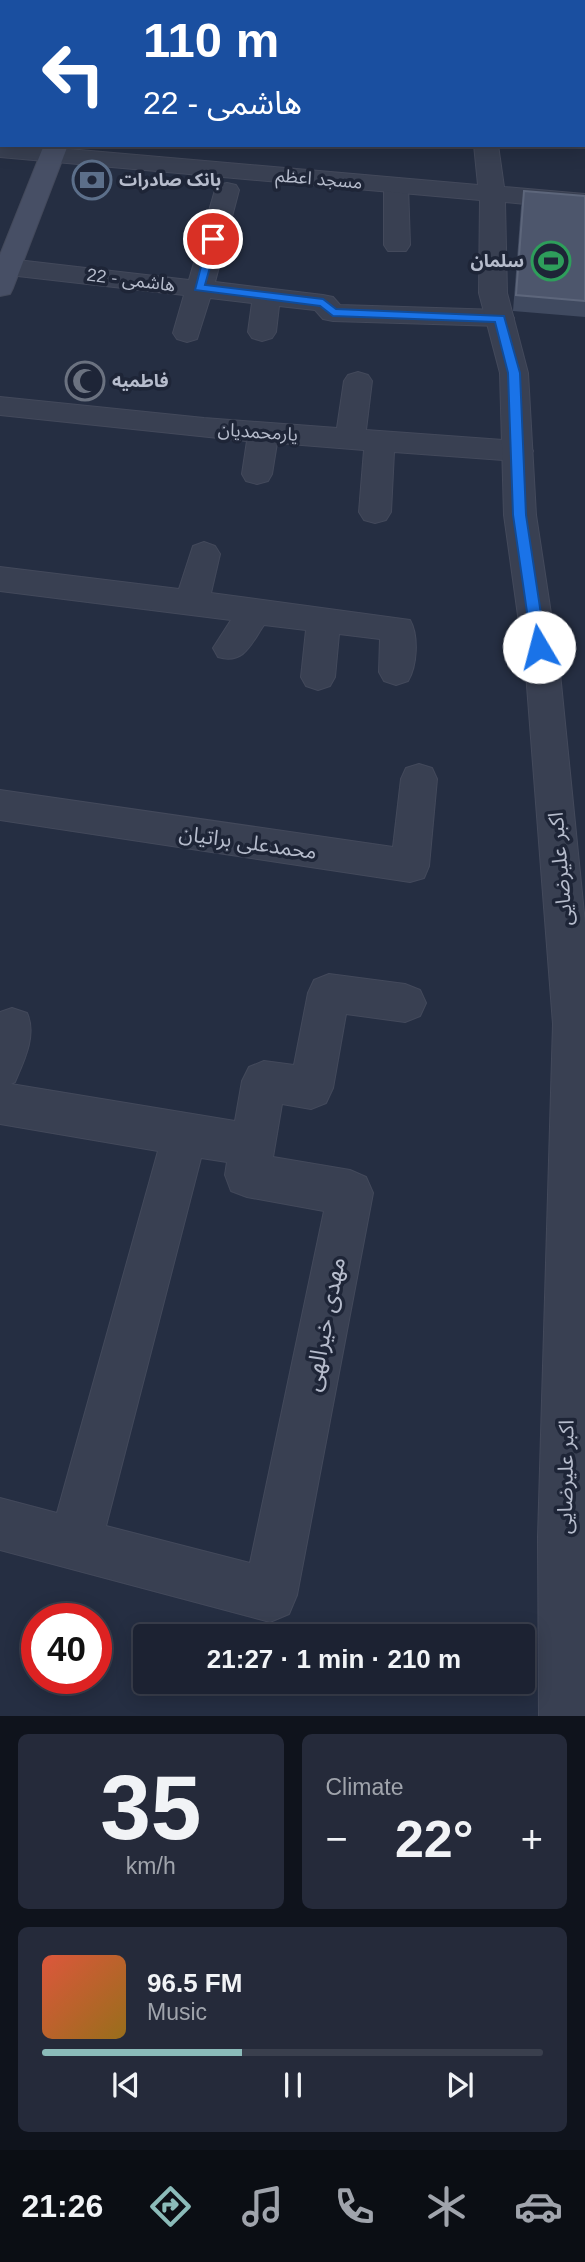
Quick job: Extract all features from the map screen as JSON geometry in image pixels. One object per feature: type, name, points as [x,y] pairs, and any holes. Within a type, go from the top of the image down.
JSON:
[{"type":"main road","points":[[3,273],[54,150]]},
{"type":"street","name":"اکبر علیرضایی","points":[[485,147],[492,194],[493,293],[514,373],[520,515],[543,673],[574,1024],[576,1344],[564,1537],[567,1716]]},
{"type":"street","name":"مسجد اعظم","points":[[0,150],[54,150],[358,173],[396,185],[585,202]]},
{"type":"street","points":[[396,185],[397,245]]},
{"type":"street","points":[[187,333],[227,190]]},
{"type":"street","name":"هاشمی - 22","points":[[3,273],[199,288],[266,296],[323,303],[333,313],[500,318]]},
{"type":"street","points":[[262,332],[266,296]]},
{"type":"street","points":[[358,381],[375,512]]},
{"type":"street","name":"یارمحمدیان","points":[[0,406],[264,432],[517,451]]},
{"type":"street","points":[[257,474],[264,432]]},
{"type":"street","points":[[191,605],[204,554]]},
{"type":"street","points":[[0,579],[398,629],[396,672]]},
{"type":"street","points":[[230,648],[255,612]]},
{"type":"street","points":[[318,677],[324,620]]},
{"type":"street","name":"محمدعلی براتیان","points":[[0,805],[410,866],[419,779]]},
{"type":"street","name":"مهدی خیرالهی","points":[[1,1528],[75,1544],[270,1595],[350,1193],[247,1175],[264,1081],[311,1088],[329,993],[405,1003]]},
{"type":"street","points":[[12,1027],[2,1100],[252,1145]]},
{"type":"street","points":[[75,1544],[185,1134]]},
{"type":"building","name":"سلمان","points":[[524,191],[585,196],[585,301],[516,295]]},
{"type":"place","name":"بانک صادرات","points":[[92,180]]},
{"type":"place","name":"سلمان","points":[[551,261]]},
{"type":"place","name":"فاطمیه","points":[[85,381]]},
{"type":"route","points":[[213,239],[199,288],[323,303],[333,313],[500,318],[514,373],[520,515],[539,647]]}]
